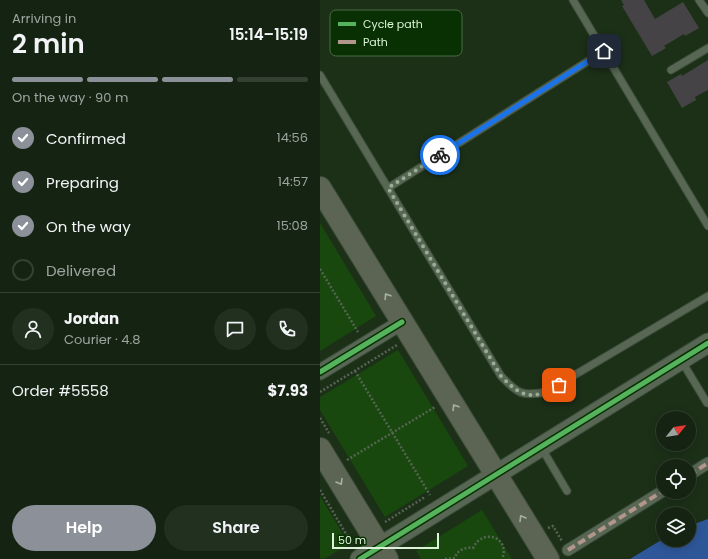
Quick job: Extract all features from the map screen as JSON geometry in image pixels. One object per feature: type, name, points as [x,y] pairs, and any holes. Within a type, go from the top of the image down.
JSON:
[{"type":"main road","points":[[320,188],[401,333],[496,475],[545,555]]},
{"type":"main road","points":[[326,443],[383,553]]},
{"type":"street","points":[[320,372],[401,333]]},
{"type":"street","points":[[361,559],[383,553],[496,475],[708,343]]},
{"type":"street","points":[[696,471],[708,463]]},
{"type":"street","points":[[568,550],[656,495]]},
{"type":"lane","points":[[573,0],[708,226]]},
{"type":"lane","points":[[699,0],[708,13]]},
{"type":"lane","points":[[671,70],[708,48]]},
{"type":"lane","points":[[388,188],[604,51]]},
{"type":"lane","points":[[320,75],[501,376],[513,388],[522,394],[532,395],[546,392],[708,296]]},
{"type":"lane","points":[[681,360],[707,403]]},
{"type":"lane","points":[[541,447],[566,491]]},
{"type":"path","points":[[320,269],[358,332]]},
{"type":"path","points":[[352,336],[364,328]]},
{"type":"path","points":[[320,392],[355,370],[401,333]]},
{"type":"path","points":[[355,370],[430,495]]},
{"type":"path","points":[[342,455],[346,461],[437,405]]},
{"type":"path","points":[[320,418],[326,443]]},
{"type":"path","points":[[320,490],[361,559]]},
{"type":"path","points":[[380,518],[383,523],[436,491]]},
{"type":"path","points":[[553,526],[568,550]]},
{"type":"path","points":[[446,559],[455,558],[459,551],[464,548],[473,548],[478,540],[485,536],[496,538],[503,544],[505,554],[502,559]]},
{"type":"green space","points":[[320,223],[376,316],[320,351]]},
{"type":"green space","points":[[398,350],[468,466],[385,517],[320,410],[320,397]]},
{"type":"green space","points":[[320,496],[349,544],[324,559],[320,558]]},
{"type":"green space","points":[[482,510],[512,559],[421,559],[416,551]]},
{"type":"water","points":[[708,519],[708,559],[630,559],[656,543],[656,547],[696,547],[696,523]]},
{"type":"building","points":[[621,0],[644,0],[655,19],[683,2],[699,28],[685,36],[684,34],[664,46],[666,48],[652,56],[622,6],[624,5]]},
{"type":"building","points":[[708,60],[708,90],[695,97],[696,100],[682,108],[667,82],[681,74],[682,76]]},
{"type":"marked path","points":[[696,471],[708,463]]},
{"type":"marked path","points":[[568,550],[656,495]]},
{"type":"cycle path","points":[[320,372],[402,322]]},
{"type":"cycle path","points":[[360,559],[708,343]]},
{"type":"way so far","points":[[440,155],[388,188],[501,376],[513,388],[522,394],[532,395],[546,392],[559,385]]},
{"type":"route","points":[[440,155],[604,51]]}]
